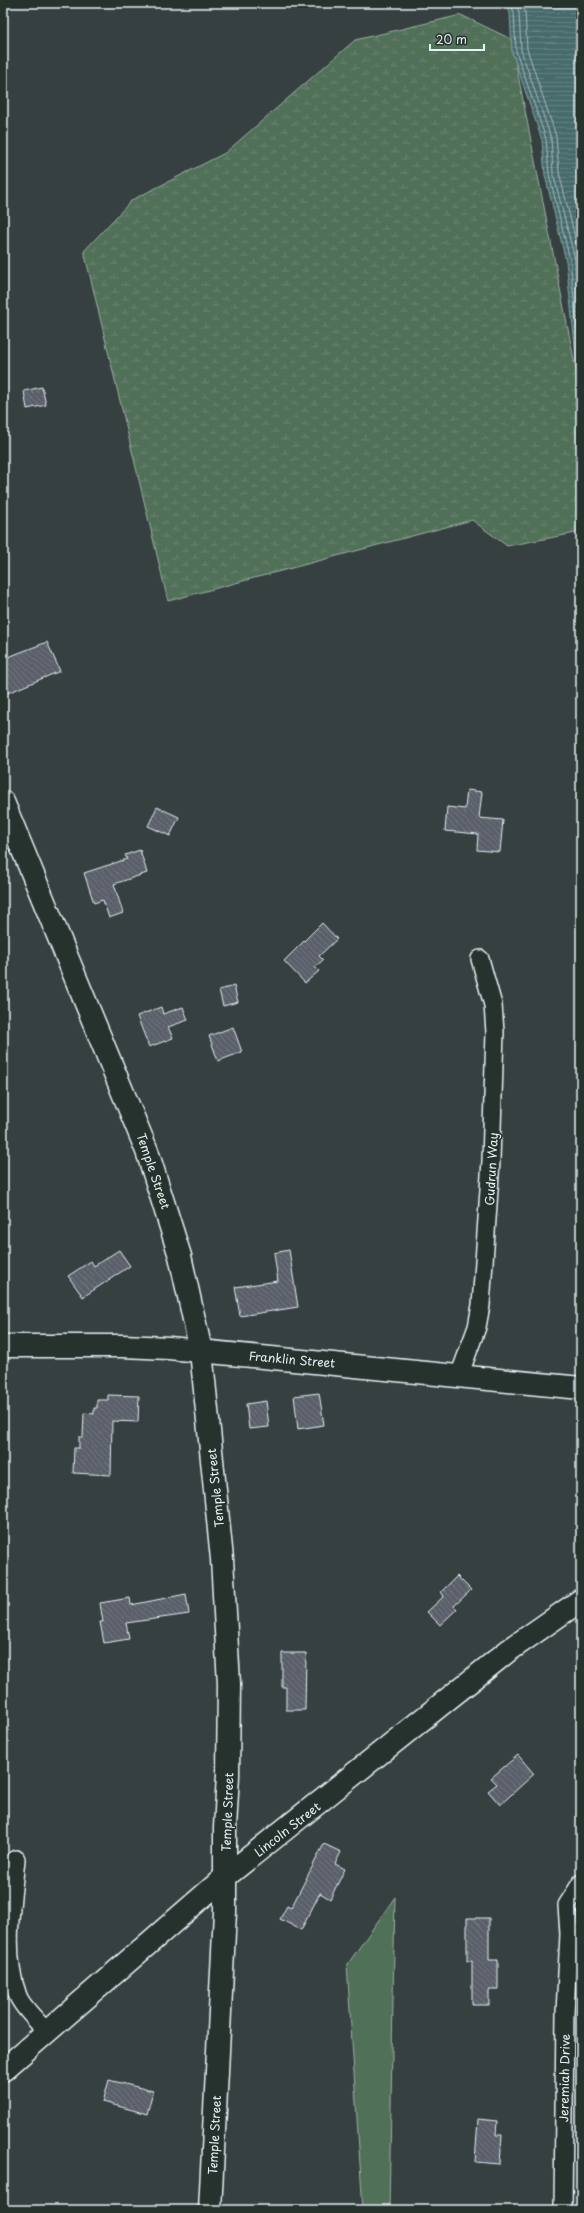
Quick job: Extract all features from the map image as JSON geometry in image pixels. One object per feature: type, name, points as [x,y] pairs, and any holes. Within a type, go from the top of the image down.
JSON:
[{"type":"main road","name":"Temple Street","points":[[3,802],[147,1151],[180,1256],[201,1351],[222,1559],[229,1684],[225,1912],[210,2210]]},
{"type":"main road","name":"Franklin Street","points":[[3,1346],[122,1346],[201,1351],[581,1388]]},
{"type":"main road","name":"Lincoln Street","points":[[3,2070],[225,1877],[508,1651],[581,1600]]},
{"type":"street","name":"Gudrun Way","points":[[459,1376],[477,1327],[481,1305],[491,1161],[495,1032],[493,1005],[480,959]]},
{"type":"street","points":[[16,1859],[10,1931],[11,1966],[18,1997],[47,2032]]},
{"type":"street","name":"Jeremiah Drive","points":[[563,2210],[562,2138],[574,1942],[567,1905],[581,1883]]},
{"type":"green space","points":[[461,15],[511,39],[581,395],[581,532],[507,546],[472,520],[168,601],[84,251],[132,200],[225,153],[355,40]]},
{"type":"green space","points":[[395,1897],[389,2210],[363,2210],[347,1965]]},
{"type":"water","points":[[506,3],[581,3],[581,381],[578,374],[566,261],[545,175],[542,140],[512,52],[510,13]]},
{"type":"building","points":[[42,387],[46,405],[27,409],[24,391]]},
{"type":"building","points":[[47,642],[60,671],[3,695],[3,659]]},
{"type":"building","points":[[467,790],[482,792],[479,818],[503,820],[500,852],[477,850],[478,834],[445,831],[447,807],[465,809]]},
{"type":"building","points":[[157,807],[179,817],[170,836],[148,826]]},
{"type":"building","points":[[140,850],[147,873],[114,884],[123,913],[109,918],[103,900],[94,903],[84,873],[127,859],[125,855]]},
{"type":"building","points":[[322,923],[337,939],[319,956],[323,960],[315,967],[319,971],[305,983],[284,961]]},
{"type":"building","points":[[234,986],[238,1002],[223,1006],[219,990]]},
{"type":"building","points":[[161,1007],[163,1014],[183,1007],[188,1020],[168,1027],[173,1038],[149,1047],[137,1016]]},
{"type":"building","points":[[233,1027],[242,1052],[218,1061],[209,1036]]},
{"type":"building","points":[[119,1250],[130,1266],[83,1297],[68,1276],[91,1261],[94,1266]]},
{"type":"building","points":[[289,1250],[298,1307],[240,1316],[235,1287],[278,1281],[274,1253]]},
{"type":"building","points":[[319,1393],[324,1425],[298,1429],[294,1396]]},
{"type":"building","points":[[108,1395],[139,1396],[138,1422],[112,1421],[111,1475],[73,1473],[74,1448],[79,1448],[79,1437],[83,1437],[84,1413],[94,1414],[94,1408],[97,1408],[97,1400],[108,1400]]},
{"type":"building","points":[[266,1401],[269,1427],[249,1429],[246,1404]]},
{"type":"building","points":[[457,1576],[471,1590],[454,1606],[457,1609],[440,1625],[427,1612],[444,1596],[441,1592]]},
{"type":"building","points":[[186,1594],[189,1614],[126,1623],[129,1639],[104,1643],[100,1622],[103,1622],[100,1603],[130,1598],[131,1605]]},
{"type":"building","points":[[282,1653],[306,1653],[305,1710],[286,1710],[286,1687],[282,1687]]},
{"type":"building","points":[[518,1755],[534,1774],[500,1805],[488,1791],[497,1784],[491,1778]]},
{"type":"building","points":[[324,1844],[341,1852],[335,1864],[345,1869],[330,1899],[320,1893],[301,1930],[280,1919],[287,1906],[291,1908]]},
{"type":"building","points":[[467,1918],[489,1918],[489,1960],[498,1960],[498,1990],[489,1990],[489,2005],[472,2005],[472,1961],[467,1961]]},
{"type":"building","points":[[109,2080],[153,2091],[147,2114],[103,2102]]},
{"type":"building","points":[[478,2119],[497,2121],[496,2135],[502,2135],[500,2164],[475,2162]]}]
